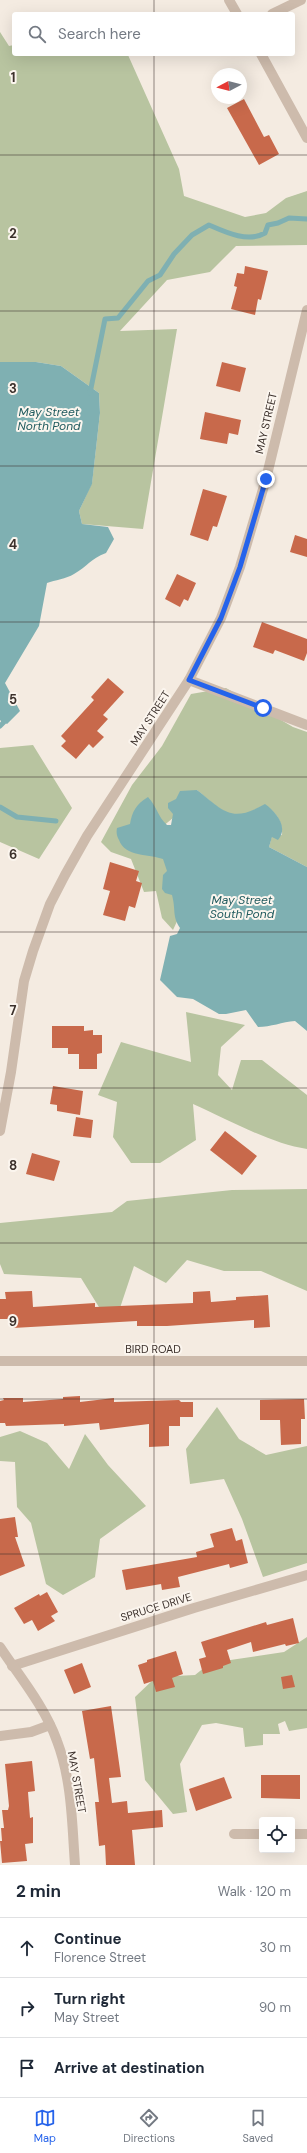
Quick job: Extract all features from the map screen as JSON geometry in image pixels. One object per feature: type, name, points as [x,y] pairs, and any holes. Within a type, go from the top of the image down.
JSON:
[{"type":"street","points":[[229,0],[236,12]]},
{"type":"street","points":[[276,12],[300,0]]},
{"type":"street","points":[[262,56],[307,138]]},
{"type":"street","name":"MAY STREET","points":[[0,1130],[11,1072],[24,982],[50,904],[87,836],[189,680],[221,618],[240,567],[266,479],[307,310]]},
{"type":"street","points":[[189,680],[307,724]]},
{"type":"street","name":"BIRD ROAD","points":[[0,1361],[307,1361]]},
{"type":"street","name":"SPRUCE DRIVE","points":[[12,1666],[180,1612],[307,1575]]},
{"type":"street","name":"MAY STREET","points":[[0,1647],[50,1725],[57,1740],[64,1765],[71,1811],[75,1865]]},
{"type":"street","points":[[0,1736],[31,1732],[50,1725]]},
{"type":"street","points":[[234,1834],[259,1834]]},
{"type":"street","points":[[295,1834],[307,1834]]},
{"type":"green space","points":[[0,32],[9,46],[12,45],[12,56],[128,56],[179,169],[184,196],[245,217],[266,213],[286,198],[307,191],[307,245],[236,246],[210,272],[167,280],[120,331],[177,329],[143,529],[82,524],[79,511],[92,483],[100,413],[99,393],[61,366],[36,362],[0,362]]},
{"type":"green space","points":[[226,688],[293,727],[307,732],[307,867],[269,847],[272,836],[282,835],[282,830],[278,818],[265,805],[244,814],[231,814],[215,806],[197,790],[189,805],[157,831],[178,849],[179,917],[173,930],[162,918],[156,891],[144,892],[131,859],[111,852],[101,842],[132,785],[162,746],[191,694]]},
{"type":"green space","points":[[33,745],[72,808],[39,859],[0,842],[0,748]]},
{"type":"green space","points":[[186,1012],[245,1025],[221,1047],[218,1075],[232,1090],[241,1060],[262,1060],[307,1095],[307,1149],[264,1137],[193,1104],[196,1140],[160,1163],[131,1163],[113,1137],[117,1102],[98,1095],[121,1042],[191,1062]]},
{"type":"green space","points":[[307,1189],[307,1291],[261,1271],[224,1271],[187,1260],[166,1283],[134,1266],[118,1314],[102,1312],[81,1278],[4,1274],[0,1264],[0,1223],[112,1212],[127,1201],[232,1190]]},
{"type":"green space","points":[[217,1407],[239,1439],[266,1455],[307,1446],[307,1563],[263,1577],[242,1519],[224,1479],[190,1484],[186,1449]]},
{"type":"green space","points":[[20,1431],[47,1443],[69,1469],[85,1434],[108,1465],[146,1506],[100,1539],[95,1577],[63,1595],[46,1584],[31,1523],[17,1507],[15,1462],[0,1461],[0,1437]]},
{"type":"green space","points":[[307,1637],[307,1728],[289,1731],[285,1721],[278,1724],[280,1734],[263,1734],[263,1745],[245,1747],[243,1728],[216,1723],[202,1725],[180,1764],[187,1812],[173,1814],[145,1780],[135,1697],[156,1677],[195,1675],[210,1663],[284,1652]]},
{"type":"water","name":"May Street North Pond","points":[[0,362],[36,362],[61,366],[99,393],[100,413],[92,484],[79,511],[82,524],[108,527],[114,539],[106,553],[96,558],[79,571],[71,576],[47,583],[39,626],[5,683],[20,711],[7,724],[0,720]]},
{"type":"water","name":"May Street South Pond","points":[[197,790],[222,809],[236,814],[253,810],[265,804],[277,815],[282,825],[281,835],[278,840],[272,837],[269,847],[307,867],[307,1031],[295,1021],[258,1027],[246,1010],[219,1014],[193,999],[177,997],[160,980],[170,936],[177,934],[180,928],[175,916],[172,895],[165,893],[162,889],[163,875],[167,871],[163,859],[138,854],[126,849],[118,839],[117,828],[130,824],[135,809],[140,802],[148,797],[164,822],[167,825],[171,825],[173,814],[168,808],[168,803],[176,799],[180,791]]},
{"type":"building","points":[[235,104],[247,104],[264,137],[269,135],[279,154],[259,165],[227,108]]},
{"type":"building","points":[[245,266],[268,271],[261,300],[258,299],[255,315],[231,309],[237,287],[234,286],[237,273],[244,274]]},
{"type":"building","points":[[222,362],[246,368],[240,392],[216,386]]},
{"type":"building","points":[[205,412],[241,420],[238,435],[229,433],[227,444],[200,439]]},
{"type":"building","points":[[203,489],[227,496],[217,527],[213,526],[208,541],[190,535]]},
{"type":"building","points":[[295,535],[307,539],[307,557],[290,552]]},
{"type":"building","points":[[177,574],[196,583],[188,601],[184,599],[180,607],[165,599]]},
{"type":"building","points":[[262,622],[307,639],[307,653],[304,661],[275,650],[273,654],[253,647]]},
{"type":"building","points":[[108,678],[124,692],[103,715],[108,719],[97,731],[104,737],[93,748],[89,744],[76,759],[61,746],[66,741],[61,736],[94,700],[91,697]]},
{"type":"building","points":[[110,862],[139,871],[136,881],[142,883],[135,908],[129,906],[125,921],[103,915],[110,891],[103,889]]},
{"type":"building","points":[[52,1026],[84,1026],[84,1031],[93,1030],[93,1035],[102,1035],[102,1053],[97,1054],[97,1069],[79,1069],[79,1054],[68,1054],[68,1048],[52,1048]]},
{"type":"building","points":[[53,1086],[83,1091],[80,1115],[57,1111],[57,1105],[50,1104]]},
{"type":"building","points":[[76,1117],[93,1120],[91,1138],[73,1136]]},
{"type":"building","points":[[225,1131],[257,1156],[242,1175],[210,1150]]},
{"type":"building","points":[[32,1153],[60,1161],[54,1181],[26,1174]]},
{"type":"building","points":[[32,1291],[33,1307],[95,1303],[95,1307],[193,1303],[193,1292],[210,1291],[211,1302],[236,1300],[236,1297],[268,1295],[270,1327],[254,1328],[254,1320],[167,1326],[137,1326],[137,1321],[13,1328],[13,1319],[0,1319],[0,1299],[6,1299],[5,1292]]},
{"type":"building","points":[[80,1396],[80,1402],[114,1398],[114,1402],[179,1400],[181,1402],[193,1402],[193,1417],[180,1417],[180,1426],[169,1426],[169,1446],[149,1447],[149,1424],[100,1430],[99,1423],[64,1426],[64,1424],[6,1426],[5,1423],[0,1423],[0,1401],[4,1400],[3,1398],[23,1398],[23,1402],[63,1399],[63,1397]]},
{"type":"building","points":[[304,1399],[305,1419],[301,1419],[301,1444],[281,1445],[280,1420],[260,1420],[260,1400]]},
{"type":"building","points":[[15,1517],[18,1537],[15,1537],[25,1566],[0,1576],[0,1519]]},
{"type":"building","points":[[232,1528],[236,1541],[242,1539],[248,1563],[230,1568],[229,1564],[178,1577],[180,1587],[162,1590],[161,1584],[126,1590],[122,1570],[197,1557],[196,1552],[214,1547],[210,1534]]},
{"type":"building","points":[[47,1592],[58,1612],[51,1616],[55,1621],[38,1631],[32,1620],[24,1624],[14,1608],[39,1594],[40,1596]]},
{"type":"building","points":[[293,1618],[299,1643],[286,1646],[285,1644],[253,1652],[251,1642],[227,1650],[231,1663],[223,1666],[223,1668],[203,1674],[199,1659],[206,1657],[201,1642],[266,1622],[267,1625]]},
{"type":"building","points":[[176,1651],[183,1674],[172,1678],[175,1687],[156,1692],[153,1681],[144,1684],[138,1665],[147,1662],[147,1660]]},
{"type":"building","points":[[82,1663],[91,1687],[74,1694],[64,1670]]},
{"type":"building","points":[[292,1675],[295,1687],[283,1689],[281,1677]]},
{"type":"building","points":[[111,1706],[121,1777],[109,1778],[112,1803],[127,1801],[128,1813],[162,1810],[163,1827],[132,1830],[135,1865],[106,1865],[105,1845],[99,1846],[95,1802],[99,1802],[94,1758],[90,1759],[82,1711]]},
{"type":"building","points":[[32,1761],[35,1791],[28,1792],[30,1818],[33,1817],[33,1843],[25,1844],[27,1861],[2,1863],[0,1841],[2,1841],[1,1828],[4,1828],[2,1810],[8,1810],[9,1806],[5,1764]]},
{"type":"building","points":[[261,1775],[300,1775],[300,1799],[261,1798]]},
{"type":"building","points":[[224,1777],[232,1798],[196,1811],[189,1789]]},
{"type":"waterway","points":[[90,393],[105,319],[118,318],[148,281],[160,275],[174,254],[192,235],[209,225],[222,231],[244,237],[251,237],[265,233],[268,225],[278,223],[289,218],[307,219]]},
{"type":"waterway","points":[[0,712],[4,722],[0,726]]},
{"type":"waterway","points":[[0,807],[17,817],[56,821]]},
{"type":"route","points":[[263,708],[189,680],[221,618],[240,567],[266,479]]}]
